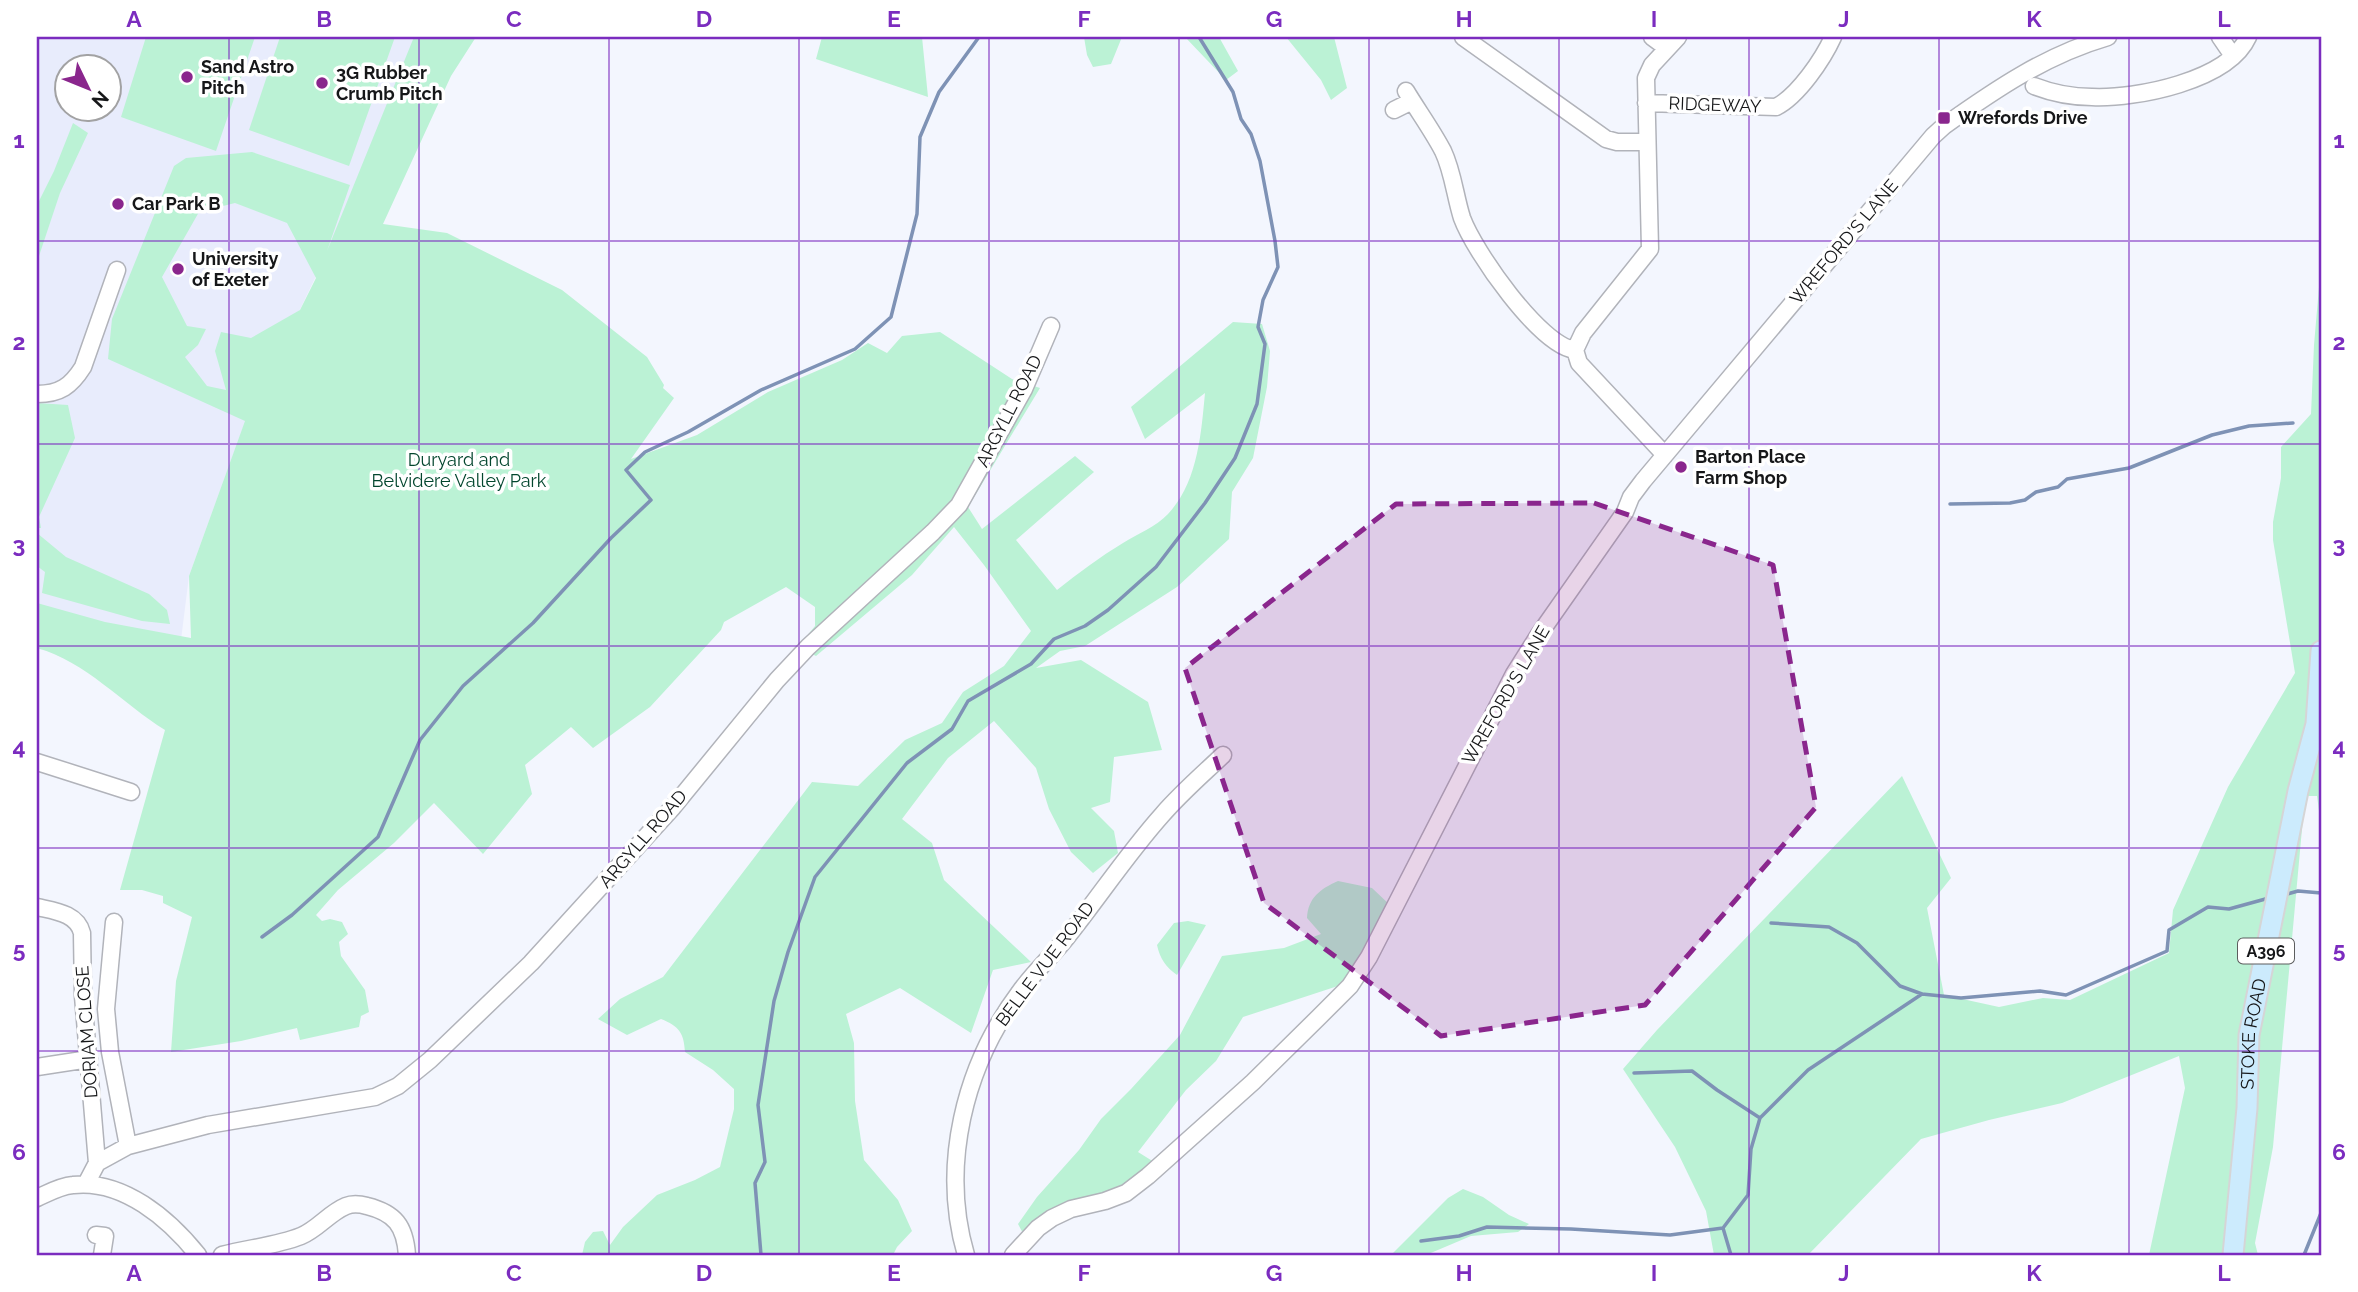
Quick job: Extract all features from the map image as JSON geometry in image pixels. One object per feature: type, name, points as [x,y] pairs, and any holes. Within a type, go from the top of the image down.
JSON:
[{"type":"main road","name":"STOKE ROAD","points":[[2233,1255],[2247,1108],[2249,1035],[2298,791],[2316,724],[2321,651]]},
{"type":"street","points":[[1463,37],[1606,139],[1617,142],[1647,142]]},
{"type":"street","points":[[1652,37],[1672,42],[1647,72],[1650,249],[1583,333],[1575,350],[1579,363],[1665,455]]},
{"type":"street","name":"RIDGEWAY","points":[[1646,103],[1776,107],[1784,103],[1797,89],[1818,63],[1833,37]]},
{"type":"street","name":"WREFORD'S LANE","points":[[1013,1255],[1038,1228],[1052,1218],[1071,1209],[1126,1193],[1148,1176],[1253,1082],[1350,986],[1369,957],[1514,674],[1625,512],[1631,497],[1933,136],[2018,75],[2073,48],[2108,37]]},
{"type":"street","points":[[2220,37],[2233,56]]},
{"type":"street","points":[[2034,86],[2093,98],[2172,86],[2213,71],[2239,51],[2248,37]]},
{"type":"street","points":[[1394,110],[1409,96],[1443,151],[1463,220],[1474,243],[1518,305],[1557,344],[1575,350]]},
{"type":"street","points":[[37,394],[55,393],[65,389],[77,378],[117,270]]},
{"type":"street","name":"ARGYLL ROAD","points":[[97,1163],[128,1146],[245,1117],[295,1112],[375,1097],[398,1086],[430,1060],[523,971],[603,886],[808,647],[959,505],[1012,412],[1051,326]]},
{"type":"street","name":"BELLE VUE ROAD","points":[[966,1255],[957,1223],[955,1203],[956,1154],[974,1080],[996,1027],[1020,992],[1068,937],[1160,817],[1223,755]]},
{"type":"street","points":[[37,762],[131,792]]},
{"type":"street","name":"DORIAM CLOSE","points":[[37,907],[62,913],[74,919],[80,926],[97,1163]]},
{"type":"street","points":[[114,922],[106,1009],[110,1052],[128,1146]]},
{"type":"street","points":[[37,1067],[89,1059]]},
{"type":"street","points":[[86,1184],[97,1163]]},
{"type":"street","points":[[37,1198],[61,1188],[86,1184],[113,1190],[136,1199],[174,1229],[198,1255]]},
{"type":"street","points":[[222,1255],[300,1236],[338,1210],[349,1204],[357,1204],[385,1211],[394,1217],[406,1240],[407,1255]]},
{"type":"street","points":[[96,1234],[105,1236],[102,1255]]},
{"type":"highlighted area","points":[[1594,503],[1773,565],[1816,807],[1645,1005],[1441,1036],[1264,903],[1185,668],[1396,504]]},
{"type":"shaded area","name":"University of Exeter","points":[[37,37],[431,37],[242,430],[189,576],[175,688],[93,672],[48,651],[37,649]]},
{"type":"green space","name":"Sand Astro Pitch","points":[[146,37],[255,37],[216,151],[122,117]]},
{"type":"green space","name":"3G Rubber Crumb Pitch","points":[[280,37],[395,37],[349,166],[249,130]]},
{"type":"green space","name":"Duryard and Belvidere Valley Park","points":[[414,37],[476,37],[451,76],[383,224],[447,233],[562,290],[647,357],[664,385],[663,388],[674,398],[631,459],[697,435],[768,392],[842,360],[868,343],[887,353],[902,336],[940,332],[1012,379],[1040,388],[968,507],[982,529],[1075,456],[1094,472],[1016,540],[1057,590],[1106,554],[1163,519],[1186,487],[1196,457],[1205,393],[1145,439],[1131,407],[1233,322],[1262,324],[1270,351],[1267,387],[1253,458],[1232,492],[1229,539],[1177,587],[1085,646],[1060,651],[1036,668],[1081,660],[1148,702],[1162,750],[1114,757],[1110,802],[1091,808],[1114,831],[1118,853],[1093,873],[1071,852],[1049,809],[1036,768],[994,721],[948,758],[902,819],[932,843],[944,880],[1031,962],[993,970],[971,1033],[900,988],[846,1014],[854,1043],[855,1101],[864,1160],[898,1200],[912,1231],[893,1255],[582,1255],[585,1242],[593,1232],[603,1231],[610,1245],[623,1227],[657,1195],[720,1167],[734,1109],[734,1089],[713,1070],[685,1052],[682,1035],[672,1024],[661,1019],[627,1035],[598,1019],[620,999],[663,977],[812,782],[858,786],[905,740],[942,723],[963,692],[1004,666],[1031,631],[954,527],[912,575],[816,656],[798,647],[815,626],[815,607],[786,587],[724,622],[721,630],[650,707],[593,748],[571,727],[525,765],[532,794],[483,854],[434,803],[394,843],[338,890],[316,915],[322,921],[330,919],[342,922],[348,934],[339,942],[341,956],[365,990],[369,1012],[361,1016],[359,1027],[300,1040],[297,1028],[241,1041],[171,1052],[176,981],[192,917],[163,903],[163,896],[142,890],[120,890],[165,730],[88,673],[55,654],[37,648],[37,603],[105,622],[191,638],[189,576],[245,421],[108,359],[112,319],[174,166],[186,158],[252,152],[350,185],[327,251]],"holes":[[[235,203],[287,223],[316,278],[300,310],[251,338],[221,332],[215,351],[226,390],[207,386],[185,357],[198,345],[206,329],[187,326],[162,277],[199,212]]]},
{"type":"green space","points":[[822,37],[922,37],[928,97],[816,59]]},
{"type":"green space","points":[[1084,37],[1122,37],[1111,64],[1093,67],[1087,55]]},
{"type":"green space","points":[[1185,37],[1219,37],[1238,71],[1226,80]]},
{"type":"green space","points":[[1286,37],[1334,37],[1347,88],[1331,100],[1321,80]]},
{"type":"green space","points":[[73,123],[88,133],[60,193],[37,262],[37,205]]},
{"type":"green space","points":[[2321,264],[2321,826],[2317,796],[2305,796],[2273,1147],[2255,1243],[2258,1255],[2149,1255],[2185,1088],[2179,1056],[2062,1103],[1921,1139],[1808,1255],[1714,1255],[1706,1211],[1675,1147],[1623,1069],[1657,1030],[1902,776],[1951,878],[1927,908],[1944,995],[1999,1007],[2043,998],[2070,1000],[2169,953],[2173,910],[2228,787],[2295,673],[2273,540],[2273,522],[2281,478],[2281,447],[2311,414]]},
{"type":"green space","points":[[37,403],[68,405],[75,438],[39,517],[41,528],[37,528]]},
{"type":"green space","points":[[37,533],[66,557],[149,594],[167,610],[170,624],[142,621],[42,593],[45,572],[37,566]]},
{"type":"green space","points":[[1338,881],[1372,888],[1390,905],[1347,983],[1243,1017],[1216,1061],[1186,1090],[1138,1152],[1154,1162],[1129,1185],[1025,1237],[1018,1224],[1101,1119],[1180,1035],[1222,956],[1284,948],[1321,934],[1307,918],[1308,911],[1321,891]]},
{"type":"green space","points":[[1188,921],[1206,925],[1177,975],[1164,962],[1157,945],[1174,923]]},
{"type":"green space","points":[[1463,1189],[1483,1197],[1509,1215],[1529,1224],[1518,1232],[1471,1236],[1426,1255],[1393,1253],[1448,1198]]},
{"type":"waterway","points":[[262,937],[292,915],[378,837],[420,740],[463,686],[533,623],[611,538],[651,500],[626,470],[645,452],[688,432],[761,390],[855,349],[891,317],[917,214],[920,137],[939,92],[979,37]]},
{"type":"waterway","points":[[761,1255],[755,1183],[765,1162],[758,1105],[774,1001],[815,877],[907,763],[952,729],[968,701],[1031,664],[1054,639],[1085,626],[1108,610],[1156,567],[1205,503],[1235,458],[1257,404],[1265,344],[1258,327],[1263,300],[1278,267],[1275,241],[1260,161],[1251,134],[1241,119],[1233,92],[1199,37]]},
{"type":"waterway","points":[[1950,504],[2010,503],[2025,500],[2036,492],[2058,487],[2067,479],[2129,468],[2212,435],[2249,426],[2293,423]]},
{"type":"waterway","points":[[2284,895],[2298,891],[2321,893]]},
{"type":"waterway","points":[[1421,1241],[1459,1236],[1487,1227],[1670,1235],[1723,1228],[1748,1195],[1751,1149],[1760,1118],[1808,1070],[1922,994],[1961,998],[2040,991],[2066,995],[2167,951],[2169,930],[2208,907],[2229,909],[2269,898]]},
{"type":"waterway","points":[[1771,923],[1829,927],[1857,943],[1900,986],[1922,994]]},
{"type":"waterway","points":[[1634,1073],[1692,1071],[1760,1118]]},
{"type":"waterway","points":[[2304,1255],[2321,1213]]},
{"type":"waterway","points":[[1723,1228],[1731,1255]]},
{"type":"place","name":"Sand Astro Pitch","points":[[187,77]]},
{"type":"place","name":"3G Rubber Crumb Pitch","points":[[322,83]]},
{"type":"place","name":"Wrefords Drive","points":[[1944,118]]},
{"type":"place","name":"Car Park B","points":[[118,204]]},
{"type":"place","name":"University of Exeter","points":[[178,269]]},
{"type":"place","name":"Barton Place Farm Shop","points":[[1681,467]]}]
